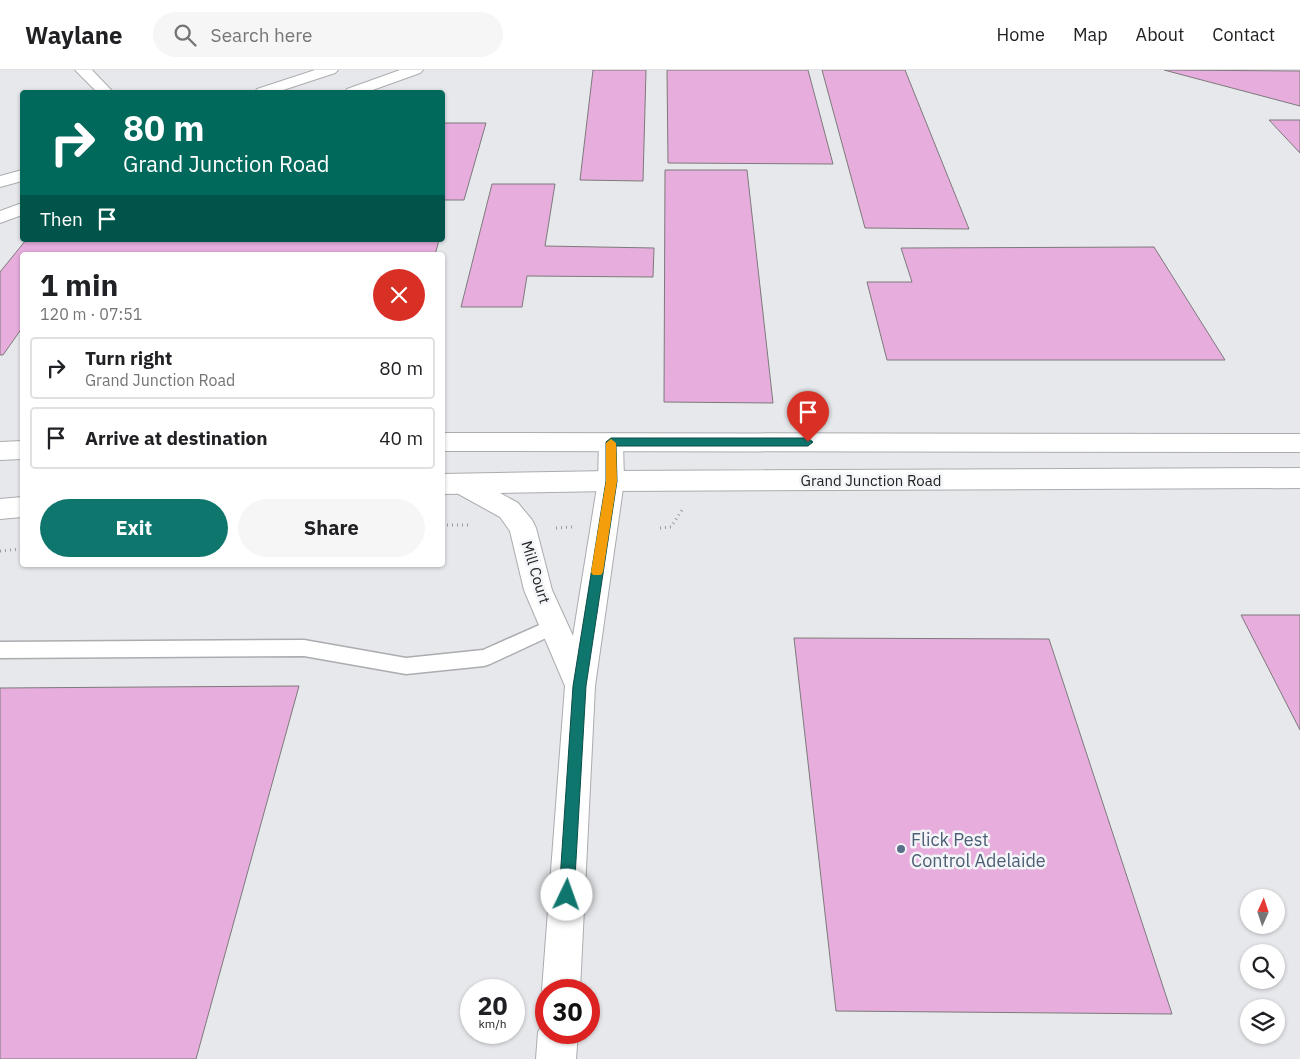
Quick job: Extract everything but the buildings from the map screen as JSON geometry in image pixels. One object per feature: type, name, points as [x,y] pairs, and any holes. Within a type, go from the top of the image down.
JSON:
[{"type":"main road","points":[[83,70],[103,90]]},
{"type":"main road","points":[[269,90],[330,70]]},
{"type":"main road","points":[[359,90],[415,70]]},
{"type":"main road","points":[[0,182],[20,175]]},
{"type":"main road","points":[[0,217],[20,210]]},
{"type":"main road","points":[[445,442],[1300,443]]},
{"type":"main road","name":"Mill Court","points":[[562,979],[580,686],[612,481],[611,442]]},
{"type":"main road","points":[[0,451],[20,450]]},
{"type":"main road","name":"Grand Junction Road","points":[[452,484],[612,481],[1300,478]]},
{"type":"main road","name":"Mill Court","points":[[452,484],[509,510],[523,528],[538,590],[580,686]]},
{"type":"main road","points":[[0,509],[20,507]]},
{"type":"main road","points":[[556,1059],[557,1044]]},
{"type":"lane","points":[[0,650],[304,648],[406,666],[484,658],[555,626]]},
{"type":"path","points":[[445,525],[480,526]]},
{"type":"path","points":[[0,551],[20,549]]},
{"type":"slow traffic","points":[[597,572],[612,481],[611,443]]},
{"type":"place","name":"Flick Pest Control Adelaide","points":[[901,849]]},
{"type":"route","points":[[567,895],[580,686],[612,481],[611,442],[808,442]]}]
